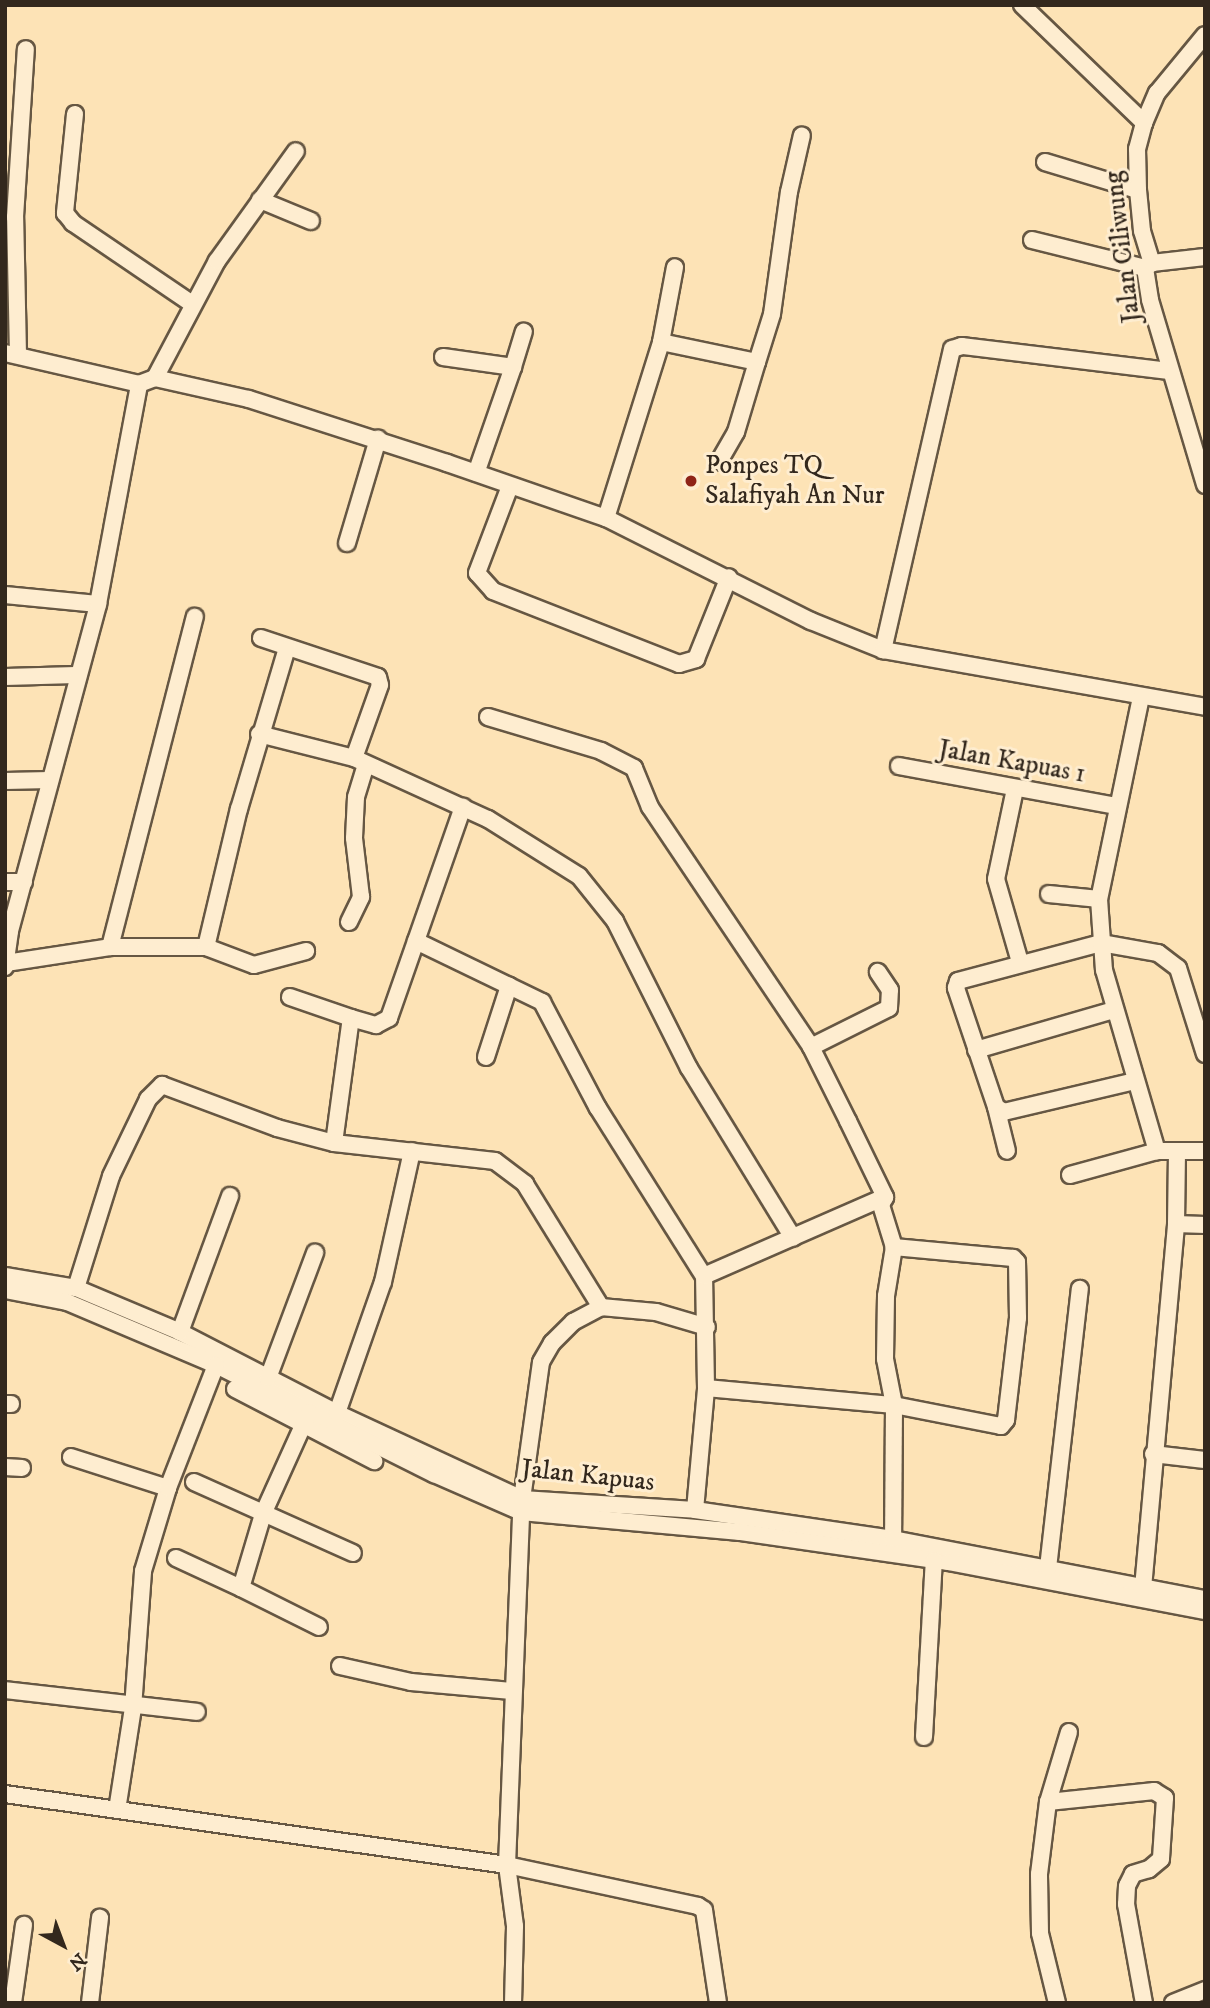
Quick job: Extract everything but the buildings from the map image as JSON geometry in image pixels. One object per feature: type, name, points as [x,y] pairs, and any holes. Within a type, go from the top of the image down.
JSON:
[{"type":"street","points":[[1022,5],[1144,123]]},
{"type":"street","name":"Jalan Ciliwung","points":[[1202,43],[1157,93],[1144,123],[1137,149],[1142,231],[1169,371],[1205,485]]},
{"type":"street","points":[[26,49],[15,217],[12,354],[139,384],[155,378],[249,399],[378,439],[606,518],[729,577],[811,621],[883,650],[1205,707]]},
{"type":"street","points":[[75,114],[65,214],[73,223],[192,304]]},
{"type":"street","points":[[719,461],[736,432],[772,314],[789,192],[802,135]]},
{"type":"street","points":[[155,378],[192,304],[260,200],[296,151]]},
{"type":"street","points":[[1045,162],[1138,190]]},
{"type":"street","points":[[260,200],[311,221]]},
{"type":"street","points":[[1032,240],[1149,266],[1205,257]]},
{"type":"street","points":[[606,518],[661,342],[675,267]]},
{"type":"street","points":[[476,474],[524,332]]},
{"type":"street","points":[[661,342],[757,362]]},
{"type":"street","points":[[883,650],[952,349],[962,345],[1169,371]]},
{"type":"street","points":[[443,357],[513,367]]},
{"type":"street","points":[[139,384],[98,604],[76,675],[24,881],[6,965],[110,947],[206,947],[254,965],[306,951]]},
{"type":"street","points":[[347,543],[378,439]]},
{"type":"street","points":[[510,486],[477,573],[493,591],[679,664],[696,659],[729,577]]},
{"type":"street","points":[[5,595],[98,604]]},
{"type":"street","points":[[110,947],[195,617]]},
{"type":"street","points":[[261,638],[378,677],[380,685],[360,761],[356,797],[354,838],[361,897],[349,922]]},
{"type":"street","points":[[206,947],[259,734],[287,648]]},
{"type":"street","points":[[5,677],[76,675]]},
{"type":"street","points":[[1141,697],[1099,899],[1101,943],[1114,1010],[1157,1151]]},
{"type":"street","points":[[488,718],[601,751],[634,768],[650,807],[811,1047],[885,1197]]},
{"type":"street","points":[[259,734],[360,761],[463,807],[579,876],[597,895],[648,981],[690,1068],[793,1238]]},
{"type":"street","name":"Jalan Kapuas 1","points":[[899,766],[1117,806]]},
{"type":"street","points":[[5,781],[50,780]]},
{"type":"street","points":[[1015,789],[996,879],[1020,962]]},
{"type":"street","points":[[290,997],[376,1025],[390,1018],[463,807]]},
{"type":"street","points":[[5,882],[24,881]]},
{"type":"street","points":[[1049,894],[1099,899]]},
{"type":"street","points":[[416,941],[542,1002],[598,1108],[704,1276],[706,1388],[695,1510]]},
{"type":"street","points":[[1007,1152],[996,1107],[956,988],[958,981],[1020,962],[1101,943],[1171,958],[1178,968],[1205,1054]]},
{"type":"street","points":[[811,1047],[889,1008],[890,990],[878,972]]},
{"type":"street","points":[[486,1057],[509,986]]},
{"type":"street","points":[[976,1050],[1114,1010]]},
{"type":"street","points":[[334,1143],[351,1018]]},
{"type":"street","points":[[996,1107],[1016,1112],[1135,1081]]},
{"type":"street","points":[[76,1287],[111,1176],[155,1088],[168,1085],[277,1128],[334,1143],[495,1161],[512,1170],[555,1228],[601,1307]]},
{"type":"street","points":[[337,1413],[383,1282],[412,1151]]},
{"type":"street","points":[[1070,1175],[1157,1151],[1205,1151]]},
{"type":"street","points":[[1143,1588],[1153,1454],[1176,1224],[1177,1153]]},
{"type":"street","points":[[180,1332],[230,1196]]},
{"type":"street","points":[[704,1276],[885,1197]]},
{"type":"street","points":[[885,1197],[881,1205],[894,1247],[886,1296],[885,1359],[894,1405],[893,1539]]},
{"type":"street","points":[[1176,1224],[1205,1225]]},
{"type":"street","points":[[706,1388],[894,1405],[996,1427],[1003,1424],[1018,1285],[1013,1258],[894,1247]]},
{"type":"street","points":[[268,1378],[315,1252]]},
{"type":"street","name":"Jalan Kapuas","points":[[5,1276],[76,1287],[180,1332],[521,1505],[695,1510],[741,1525],[1205,1611]]},
{"type":"street","points":[[1048,1568],[1080,1289]]},
{"type":"street","name":"Jalan Kapuas","points":[[5,1290],[67,1302],[216,1365],[307,1418],[521,1505],[893,1539],[1205,1599]]},
{"type":"street","points":[[513,2003],[515,1926],[507,1865],[512,1691],[521,1505],[541,1362],[552,1343],[573,1322],[601,1307],[656,1312],[707,1327]]},
{"type":"street","points":[[117,1810],[133,1708],[143,1571],[168,1488],[216,1365]]},
{"type":"street","points":[[235,1389],[307,1418],[374,1461]]},
{"type":"street","points":[[241,1588],[263,1514],[307,1418]]},
{"type":"street","points":[[1153,1454],[1205,1460]]},
{"type":"street","points":[[71,1457],[168,1488]]},
{"type":"street","points":[[194,1482],[353,1553]]},
{"type":"street","points":[[176,1558],[318,1627]]},
{"type":"street","points":[[924,1737],[934,1560]]},
{"type":"street","points":[[340,1666],[411,1682],[512,1691]]},
{"type":"street","points":[[5,1690],[133,1708],[197,1713]]},
{"type":"street","points":[[1057,2003],[1038,1910],[1048,1802],[1069,1732]]},
{"type":"street","points":[[1048,1802],[1154,1791],[1165,1798],[1161,1859],[1149,1869],[1133,1874],[1127,1886],[1126,1904],[1144,2003]]},
{"type":"street","points":[[5,1794],[507,1865],[698,1906],[704,1910],[718,2003]]},
{"type":"street","points":[[90,2003],[100,1918]]},
{"type":"street","points":[[13,2003],[24,1925]]},
{"type":"street","points":[[1173,2003],[1205,1990]]},
{"type":"place","name":"Ponpes TQ Salafiyah An Nur","points":[[691,481]]}]
